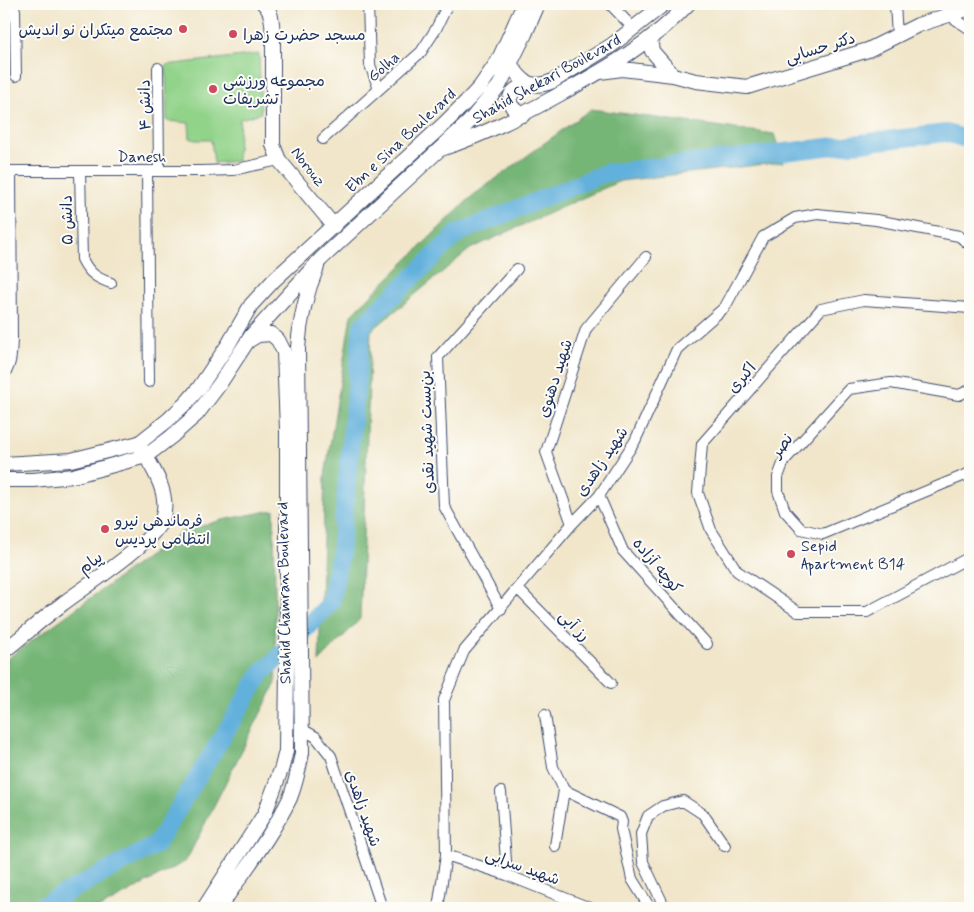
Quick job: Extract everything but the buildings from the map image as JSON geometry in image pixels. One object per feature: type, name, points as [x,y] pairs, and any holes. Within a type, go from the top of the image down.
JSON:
[{"type":"main road","name":"Ebn e Sina Boulevard","points":[[261,319],[289,295],[321,259],[468,123],[489,100],[499,86],[504,62],[524,4]]},
{"type":"main road","name":"Ebn e Sina Boulevard","points":[[261,319],[274,280],[444,124],[504,62],[526,34],[538,4]]},
{"type":"main road","name":"Shahid Shekari Boulevard","points":[[504,62],[528,84],[543,85],[553,81],[612,45],[664,4]]},
{"type":"main road","name":"Shahid Shekari Boulevard","points":[[436,151],[475,138],[523,115],[600,72],[650,38],[688,4]]},
{"type":"main road","name":"Norouz","points":[[267,5],[272,20],[273,38],[273,145],[278,160],[288,168],[334,226]]},
{"type":"main road","name":"دکتر حسابی","points":[[600,72],[622,70],[673,75],[696,81],[748,86],[868,50],[952,10],[970,8]]},
{"type":"main road","points":[[650,38],[652,51],[673,75]]},
{"type":"main road","points":[[523,115],[511,107],[510,98],[512,91],[519,86],[528,84]]},
{"type":"main road","name":"Shahid Chamran Boulevard","points":[[219,908],[271,831],[290,796],[298,776],[302,753],[298,358],[300,328],[309,287],[321,259]]},
{"type":"main road","points":[[274,280],[283,284],[289,295],[296,310],[300,328]]},
{"type":"main road","points":[[240,324],[261,319],[258,335],[249,338]]},
{"type":"main road","name":"Shahid Chamran Boulevard","points":[[204,908],[265,813],[286,751],[287,430],[284,352],[278,340],[261,319]]},
{"type":"main road","points":[[4,464],[71,460],[139,443],[187,402],[215,365],[240,324],[250,320],[253,323],[253,330],[249,338],[219,385],[197,414],[146,456],[73,476],[34,480],[4,480]]},
{"type":"main road","name":"پیام","points":[[4,651],[59,606],[143,544],[157,530],[163,518],[163,494],[139,443]]},
{"type":"main road","points":[[286,729],[302,729]]},
{"type":"street","points":[[368,4],[370,65],[379,89]]},
{"type":"street","name":"Golha","points":[[323,139],[421,52],[436,29],[448,4]]},
{"type":"street","points":[[610,4],[634,29]]},
{"type":"street","points":[[895,4],[897,36]]},
{"type":"street","points":[[4,10],[15,7],[16,76]]},
{"type":"street","points":[[952,10],[970,29]]},
{"type":"street","name":"دانش ۴","points":[[158,68],[160,171]]},
{"type":"street","name":"Danesh","points":[[7,171],[233,170],[278,160]]},
{"type":"street","points":[[4,374],[11,360],[12,340],[7,171]]},
{"type":"street","name":"دانش ۵","points":[[80,171],[82,259],[88,270],[100,280],[111,284]]},
{"type":"street","points":[[147,171],[149,382]]},
{"type":"street","name":"شهید زاهدی","points":[[438,908],[446,855],[444,700],[464,651],[598,496],[634,441],[677,349],[725,307],[763,238],[794,218],[818,214],[876,220],[959,236],[970,245]]},
{"type":"street","name":"شهید دهنوی","points":[[572,524],[546,452],[586,329],[646,257]]},
{"type":"street","name":"بن‌بست شهید نقدی","points":[[501,610],[444,506],[438,356],[517,268]]},
{"type":"street","name":"اکبری","points":[[969,310],[864,300],[821,309],[702,444],[698,493],[711,530],[737,571],[770,595],[798,612],[867,612],[970,557]]},
{"type":"street","name":"نصر","points":[[970,390],[959,396],[891,383],[849,389],[784,461],[778,477],[778,491],[785,511],[801,529],[824,534],[970,473]]},
{"type":"street","name":"کوچه آزاده","points":[[598,496],[623,551],[707,644]]},
{"type":"street","name":"رز آبی","points":[[518,589],[611,683]]},
{"type":"street","points":[[545,716],[553,767],[564,790],[554,846]]},
{"type":"street","name":"شهید زاهدی","points":[[302,729],[316,737],[331,756],[382,908]]},
{"type":"street","points":[[564,790],[620,817],[632,879],[650,908]]},
{"type":"street","points":[[501,792],[507,875]]},
{"type":"street","points":[[665,908],[643,862],[641,834],[648,816],[662,806],[683,800],[703,814],[725,846]]},
{"type":"street","name":"شهید سرابی","points":[[446,855],[507,875],[590,908]]},
{"type":"green space","name":"مجموعه ورزشی تشریفات","points":[[259,54],[261,113],[240,119],[237,161],[214,163],[211,140],[195,140],[190,138],[189,123],[167,121],[166,65]]},
{"type":"green space","points":[[591,109],[774,134],[783,162],[620,181],[470,249],[371,331],[360,619],[319,662],[325,476],[351,315],[471,197]]},
{"type":"green space","points":[[274,510],[276,683],[186,861],[100,908],[4,908],[4,661],[181,532],[222,520]]},
{"type":"waterway","points":[[37,908],[156,845],[262,672],[275,661],[331,602],[340,553],[362,326],[458,233],[605,173],[946,133],[970,140]]},
{"type":"place","name":"مجتمع میتکران نو اندیش","points":[[183,29]]},
{"type":"place","name":"مسجد حضرت زهرا","points":[[233,34]]},
{"type":"place","name":"مجموعه ورزشی تشریفات","points":[[213,89]]},
{"type":"place","name":"فرماندهی نیرو انتظامی پردیس","points":[[105,529]]},
{"type":"place","name":"Sepid Apartment B14","points":[[791,554]]}]
